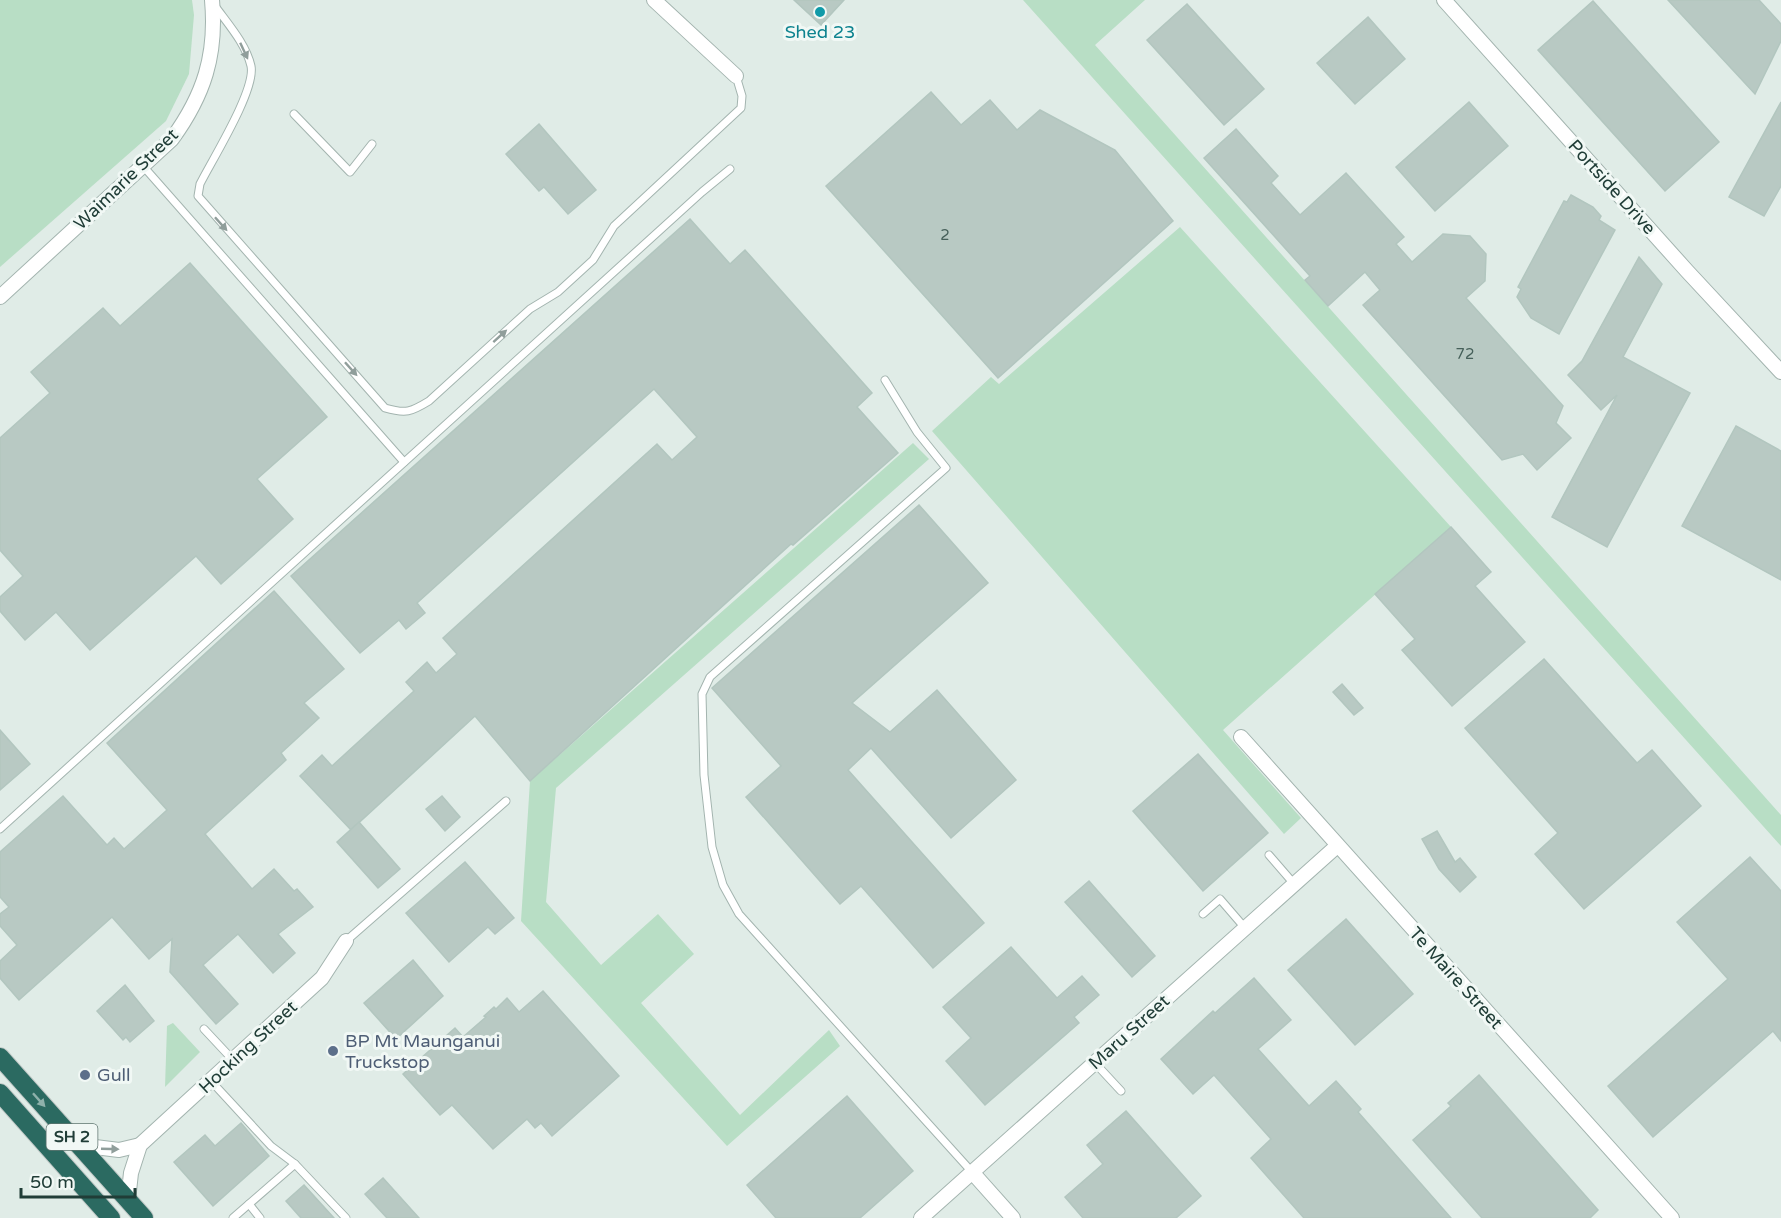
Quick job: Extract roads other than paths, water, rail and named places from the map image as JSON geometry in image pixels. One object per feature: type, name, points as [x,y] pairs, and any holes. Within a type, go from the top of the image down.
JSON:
[{"type":"highway","name":"SH 2","points":[[0,1057],[144,1218]]},
{"type":"highway","name":"SH 2","points":[[0,1093],[111,1218]]},
{"type":"street","points":[[654,0],[736,76]]},
{"type":"street","name":"Portside Drive","points":[[1444,0],[1687,271],[1781,372]]},
{"type":"street","name":"Waimarie Street","points":[[0,297],[172,139],[187,118],[208,70],[213,42],[212,1]]},
{"type":"street","name":"Te Maire Street","points":[[1241,736],[1670,1217]]},
{"type":"street","name":"Maru Street","points":[[921,1218],[1337,846]]},
{"type":"street","name":"Hocking Street","points":[[140,1145],[322,978],[346,941]]},
{"type":"street","points":[[79,1145],[119,1150],[140,1145]]},
{"type":"street","points":[[128,1200],[131,1173],[140,1145]]},
{"type":"street","points":[[972,1172],[1013,1218]]},
{"type":"lane","points":[[212,1],[242,45],[251,68],[247,93],[200,184],[198,196],[385,408],[402,413],[429,401],[530,309],[558,292],[593,260],[614,226],[741,108],[742,96],[736,76]]},
{"type":"lane","points":[[294,114],[351,172],[372,144]]},
{"type":"lane","points":[[143,166],[404,462]]},
{"type":"lane","points":[[0,829],[730,169]]},
{"type":"lane","points":[[885,380],[916,432],[946,468],[710,677],[702,694],[704,775],[715,860],[723,885],[739,914],[972,1172]]},
{"type":"lane","points":[[346,941],[506,801]]},
{"type":"lane","points":[[1269,855],[1295,885]]},
{"type":"lane","points":[[1203,914],[1220,899],[1245,928]]},
{"type":"lane","points":[[204,1029],[233,1060]]},
{"type":"lane","points":[[1095,1063],[1121,1091]]},
{"type":"lane","points":[[211,1081],[271,1146],[295,1164],[346,1218]]},
{"type":"lane","points":[[233,1218],[295,1164]]},
{"type":"lane","points":[[249,1204],[260,1218]]},
{"type":"place","name":"Shed 23","points":[[820,12]]},
{"type":"place","name":"BP Mt Maunganui Truckstop","points":[[333,1051]]},
{"type":"place","name":"Gull","points":[[85,1075]]}]
